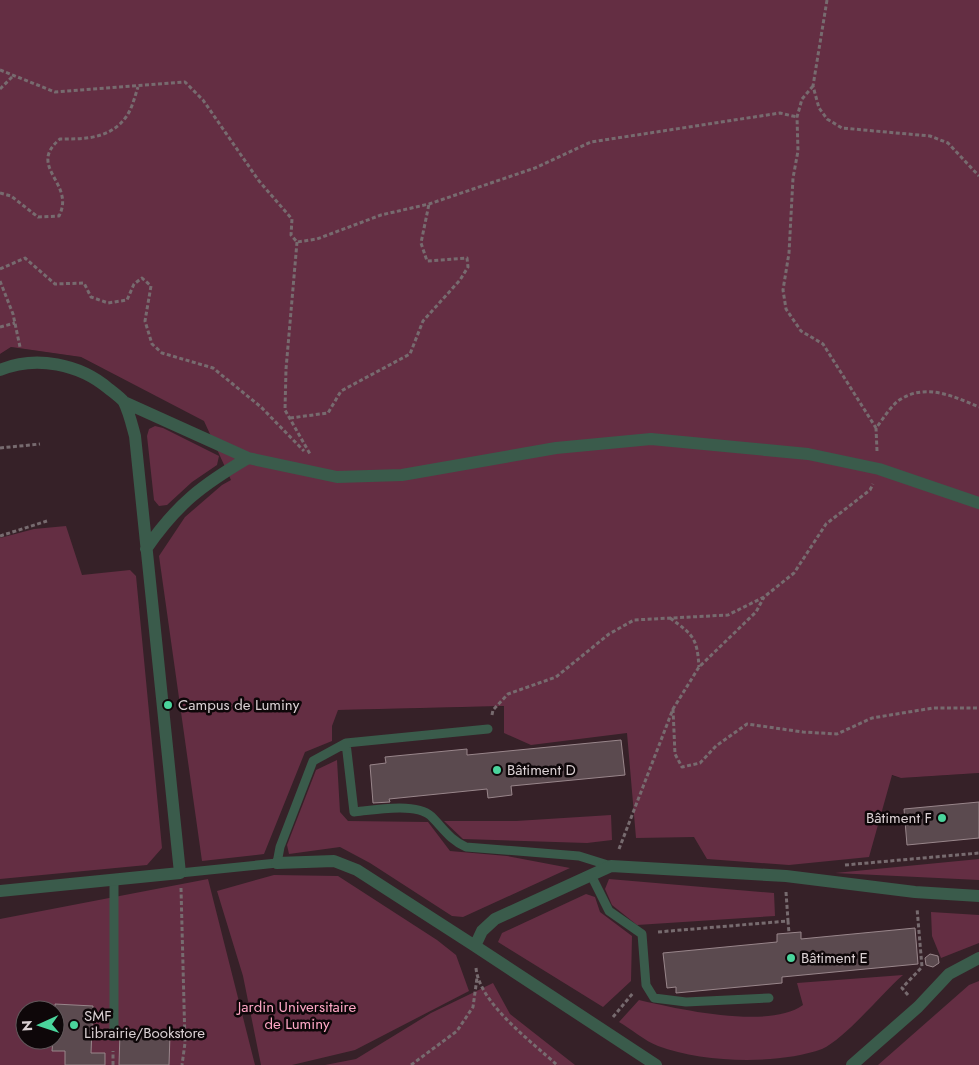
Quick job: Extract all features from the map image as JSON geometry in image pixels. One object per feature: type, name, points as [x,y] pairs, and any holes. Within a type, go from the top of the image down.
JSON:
[{"type":"street","points":[[0,370],[42,363],[75,368],[100,382],[124,402],[248,458],[337,477],[402,475],[556,448],[651,439],[808,454],[879,469],[979,503]]},
{"type":"street","points":[[0,891],[180,873],[135,436],[124,402]]},
{"type":"street","points":[[146,549],[167,520],[193,494],[216,476],[248,458]]},
{"type":"street","points":[[277,863],[334,861],[357,870],[656,1065]]},
{"type":"street","points":[[475,946],[482,931],[495,919],[611,866],[786,876],[915,892],[979,896]]},
{"type":"street","points":[[852,1065],[918,1006],[949,974],[979,958]]},
{"type":"lane","points":[[180,873],[277,863],[280,847],[313,761],[346,743],[488,729]]},
{"type":"lane","points":[[346,743],[354,812],[420,809],[430,815],[452,840],[466,847],[579,856],[611,866]]},
{"type":"lane","points":[[591,875],[609,911],[642,934],[646,985],[654,998],[686,1002],[770,998]]},
{"type":"lane","points":[[96,1034],[114,1036],[114,880]]},
{"type":"path","points":[[827,0],[813,86],[819,108],[827,119],[842,128],[930,136],[948,143],[979,176]]},
{"type":"path","points":[[0,70],[55,92],[185,82],[203,100],[260,182],[292,219],[291,235],[296,242],[286,369],[285,410],[313,461],[261,407],[213,368],[162,353],[152,344],[145,321],[151,286],[142,278],[134,284],[128,300],[108,303],[91,297],[84,283],[55,284],[34,268],[25,258],[0,270]]},
{"type":"path","points":[[0,89],[13,76]]},
{"type":"path","points":[[488,729],[493,710],[508,694],[556,677],[609,634],[634,620],[728,615],[764,598],[794,573],[826,524],[870,490],[879,469],[876,428],[822,344],[800,331],[786,309],[783,290],[789,253],[793,178],[798,151],[797,117],[802,99],[813,86]]},
{"type":"path","points":[[0,193],[11,196],[38,217],[59,216],[64,206],[61,188],[49,171],[47,161],[53,145],[60,139],[86,139],[107,133],[126,116],[138,87]]},
{"type":"path","points":[[296,242],[317,239],[381,215],[429,204],[535,168],[590,142],[780,114],[797,117]]},
{"type":"path","points":[[290,418],[328,412],[341,391],[410,354],[423,321],[460,280],[468,267],[467,258],[427,261],[421,243],[429,204]]},
{"type":"path","points":[[0,281],[15,323],[24,365]]},
{"type":"path","points":[[0,328],[15,323]]},
{"type":"path","points":[[876,428],[901,399],[926,391],[950,394],[979,407]]},
{"type":"path","points":[[0,448],[40,444]]},
{"type":"path","points":[[0,536],[47,521]]},
{"type":"path","points":[[611,866],[627,831],[672,709],[699,667],[756,612],[764,598]]},
{"type":"path","points":[[670,618],[690,632],[698,646],[699,667]]},
{"type":"path","points":[[672,709],[674,754],[682,767],[700,763],[716,746],[747,724],[803,732],[837,734],[872,718],[933,708],[979,708]]},
{"type":"path","points":[[817,879],[830,866],[979,853]]},
{"type":"path","points":[[180,873],[185,1043],[182,1065]]},
{"type":"path","points":[[786,876],[788,933]]},
{"type":"path","points":[[915,892],[922,967],[902,988],[918,1006]]},
{"type":"path","points":[[642,934],[788,921]]},
{"type":"path","points":[[411,1065],[457,1032],[473,1008],[477,972],[475,946]]},
{"type":"path","points":[[477,972],[482,989],[505,1019],[557,1065]]},
{"type":"path","points":[[620,1008],[632,994]]},
{"type":"shaded area","name":"Campus de Luminy","points":[[11,347],[81,357],[205,421],[338,710],[630,703],[901,778],[979,773],[979,1065],[0,1065],[0,354]]},
{"type":"green space","points":[[0,0],[979,0],[979,773],[901,778],[892,775],[869,857],[789,865],[707,859],[694,837],[636,838],[627,733],[531,745],[504,733],[504,706],[338,710],[332,726],[332,741],[305,752],[264,854],[202,861],[159,556],[185,517],[222,485],[231,480],[204,421],[81,357],[11,347],[0,354]]},
{"type":"green space","points":[[155,426],[163,428],[219,456],[217,465],[192,482],[167,505],[159,506],[154,500],[147,436],[149,429]]},
{"type":"green space","points":[[66,526],[82,575],[130,570],[136,576],[162,848],[147,865],[0,879],[0,538],[34,529]]},
{"type":"green space","points":[[337,760],[340,812],[348,821],[428,822],[450,851],[507,856],[570,868],[463,917],[452,916],[370,863],[340,847],[289,854],[287,845],[316,770]]},
{"type":"green space","points":[[611,815],[612,840],[587,843],[463,839],[444,821],[516,821]]},
{"type":"green space","points":[[979,859],[979,880],[835,873]]},
{"type":"green space","name":"Jardin Universitaire de Luminy","points":[[274,875],[338,876],[437,940],[456,955],[469,991],[355,1050],[292,1065],[261,1065],[243,976],[217,891]]},
{"type":"green space","points":[[208,879],[255,1065],[0,1065],[0,919]]},
{"type":"green space","points":[[609,879],[774,893],[775,916],[637,925],[612,905],[605,889]]},
{"type":"green space","points":[[586,894],[595,897],[600,912],[632,936],[631,981],[603,1007],[498,942],[502,933]]},
{"type":"green space","points":[[931,912],[979,915],[979,943],[941,958],[932,936]]},
{"type":"green space","points":[[903,975],[852,1026],[831,1043],[822,1049],[784,1058],[762,1060],[718,1059],[676,1052],[653,1044],[619,1022],[639,1000],[723,1015],[769,1016],[788,1012],[803,1005],[797,983]]},
{"type":"green space","points":[[979,981],[979,1065],[878,1065],[969,985]]},
{"type":"green space","points":[[493,983],[510,1014],[575,1065],[325,1065],[356,1059],[431,1013]]},
{"type":"building","name":"Bâtiment D","points":[[621,740],[625,775],[511,786],[512,795],[488,798],[487,789],[389,799],[390,802],[373,803],[370,765],[386,763],[385,757],[467,749],[467,755]]},
{"type":"building","name":"Bâtiment F","points":[[979,802],[979,838],[907,845],[904,809]]},
{"type":"building","name":"Bâtiment E","points":[[915,928],[918,964],[782,977],[782,983],[676,993],[676,987],[667,988],[663,953],[777,942],[777,934],[801,932],[801,939]]},
{"type":"building","points":[[930,954],[938,956],[939,963],[933,967],[926,965],[925,958]]},
{"type":"building","name":"SMF Librairie/Bookstore","points":[[65,1005],[93,1006],[91,1053],[105,1053],[105,1065],[65,1065],[65,1051],[52,1051],[65,1050]]},
{"type":"building","points":[[120,1032],[170,1034],[169,1065],[119,1065]]},
{"type":"place","name":"Campus de Luminy","points":[[168,705]]},
{"type":"place","name":"Bâtiment D","points":[[497,770]]},
{"type":"place","name":"Bâtiment F","points":[[942,818]]},
{"type":"place","name":"Bâtiment E","points":[[791,958]]},
{"type":"place","name":"SMF Librairie/Bookstore","points":[[74,1025]]}]
